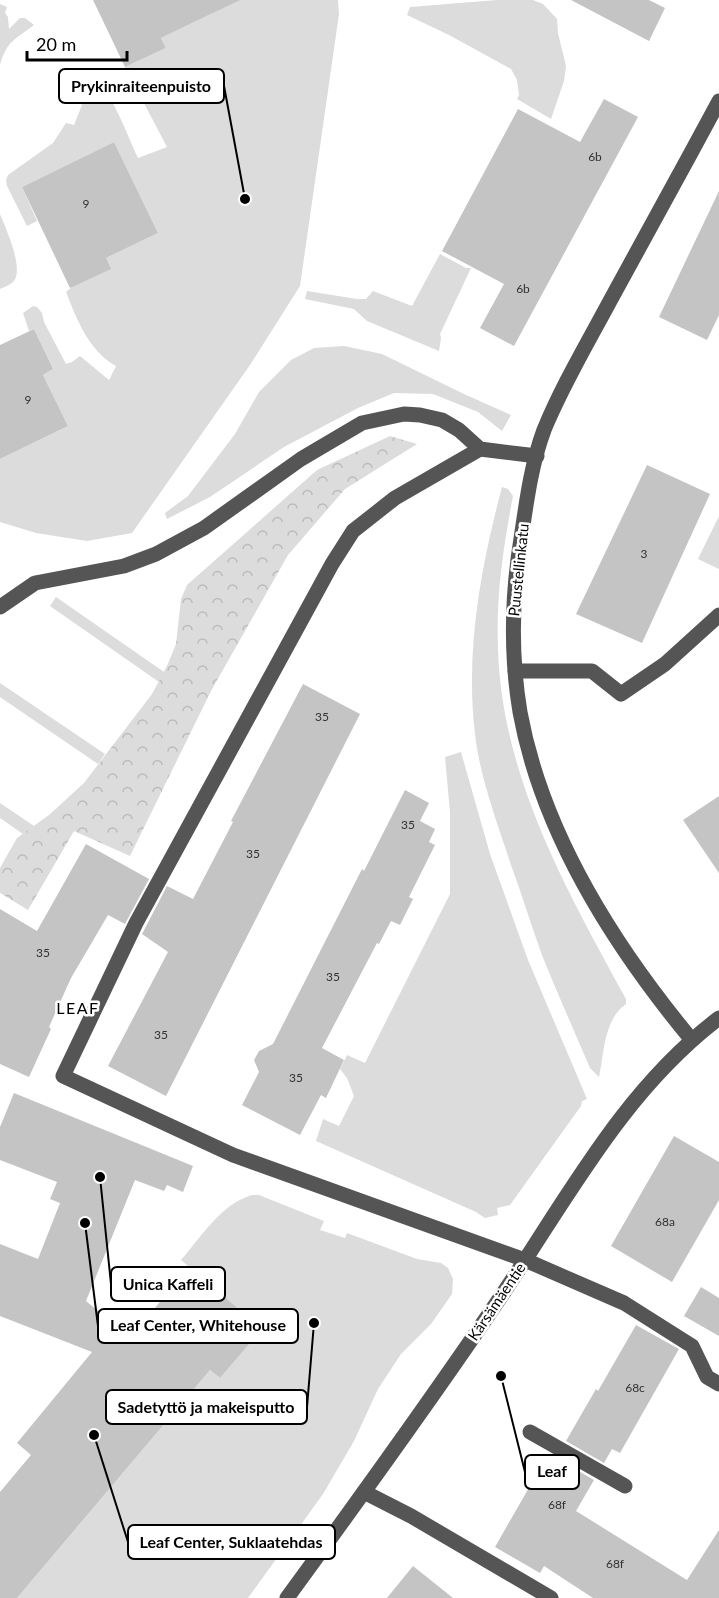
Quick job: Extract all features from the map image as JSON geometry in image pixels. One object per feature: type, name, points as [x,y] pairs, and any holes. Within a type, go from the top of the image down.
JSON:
[{"type":"street","name":"Puustellinkatu","points":[[691,1039],[653,993],[597,907],[574,865],[538,779],[520,711],[515,671],[513,613],[516,565],[527,500],[543,432],[571,373],[719,101]]},
{"type":"street","points":[[0,607],[35,583],[124,566],[156,554],[204,528],[302,459],[362,423],[404,414],[420,415],[442,420],[459,430],[480,449],[537,456]]},
{"type":"street","points":[[480,449],[394,498],[353,531],[332,564],[136,923],[63,1076],[233,1155],[525,1260],[624,1303],[692,1346],[707,1377],[719,1384]]},
{"type":"street","points":[[515,671],[592,671],[621,694],[665,664],[719,615]]},
{"type":"street","name":"Kärsämäentie","points":[[287,1598],[364,1492],[525,1260],[615,1125],[662,1068],[691,1039],[719,1018]]},
{"type":"street","points":[[530,1432],[625,1486]]},
{"type":"street","points":[[364,1492],[411,1516],[551,1598]]},
{"type":"green space","points":[[207,0],[338,0],[339,14],[300,286],[250,365],[132,533],[87,541],[36,533],[0,522],[0,459],[68,426],[43,375],[53,369],[34,329],[29,331],[23,313],[33,306],[37,307],[66,364],[80,356],[109,380],[116,366],[98,352],[91,343],[66,292],[106,258],[158,233],[114,142],[22,187],[37,221],[27,226],[6,180],[8,175],[53,143],[66,123],[74,125],[82,105],[74,96],[75,93],[83,90],[99,90],[106,94],[119,115],[138,158],[167,147],[125,67],[166,48],[161,38],[213,13]]},
{"type":"green space","points":[[497,0],[533,0],[543,4],[557,19],[566,66],[564,81],[551,119],[517,99],[519,95],[517,80],[511,69],[407,15],[410,7]]},
{"type":"green space","points":[[0,4],[7,7],[5,13],[8,17],[9,29],[20,18],[25,18],[34,25],[9,45],[0,65]]},
{"type":"green space","points":[[0,214],[10,239],[17,268],[13,282],[0,289]]},
{"type":"green space","points":[[440,254],[466,268],[471,268],[440,334],[439,351],[367,321],[354,309],[305,299],[307,291],[366,299],[373,291],[412,306]]},
{"type":"green space","points":[[344,346],[382,354],[511,415],[502,431],[478,412],[433,394],[394,393],[358,408],[284,447],[210,497],[167,519],[165,513],[188,496],[235,434],[259,392],[291,360],[314,348]]},
{"type":"green space","points":[[390,436],[417,444],[345,489],[288,555],[211,691],[130,856],[74,831],[28,910],[0,893],[0,868],[17,838],[49,815],[84,783],[152,694],[176,644],[181,599],[187,585],[317,470]]},
{"type":"green space","points":[[502,487],[508,489],[513,496],[501,572],[498,609],[498,649],[502,696],[511,742],[524,787],[560,874],[626,999],[626,1004],[613,1018],[609,1027],[599,1077],[590,1068],[542,955],[495,816],[477,750],[472,703],[474,640],[482,578]]},
{"type":"green space","points":[[719,516],[719,569],[698,559]]},
{"type":"green space","points":[[56,597],[164,672],[159,682],[50,606]]},
{"type":"green space","points":[[0,683],[105,754],[98,764],[0,697]]},
{"type":"green space","points":[[461,752],[490,854],[528,960],[587,1099],[582,1101],[581,1106],[510,1205],[497,1208],[498,1215],[485,1218],[316,1141],[323,1119],[339,1126],[354,1096],[347,1078],[340,1069],[347,1055],[365,1063],[450,894],[450,812],[445,757]]},
{"type":"green space","points":[[0,803],[34,826],[23,834],[0,818]]},
{"type":"green space","points":[[259,1195],[324,1221],[320,1230],[345,1238],[347,1233],[417,1259],[441,1263],[448,1268],[453,1279],[452,1294],[431,1324],[401,1354],[378,1389],[354,1441],[323,1494],[248,1598],[17,1598],[210,1370],[220,1378],[260,1330],[251,1322],[252,1320],[181,1260],[221,1213],[241,1199]]},
{"type":"building","points":[[93,0],[240,0],[161,38],[166,48],[125,67]]},
{"type":"building","points":[[571,0],[649,0],[665,8],[649,41]]},
{"type":"building","points":[[604,99],[638,117],[514,346],[480,328],[504,284],[442,251],[518,109],[580,142]]},
{"type":"building","points":[[114,142],[158,233],[106,258],[111,269],[70,288],[22,187]]},
{"type":"building","points":[[719,191],[719,315],[707,340],[659,317]]},
{"type":"building","points":[[34,329],[53,369],[43,375],[68,426],[0,459],[0,345]]},
{"type":"building","points":[[647,465],[710,494],[642,643],[576,614]]},
{"type":"building","points":[[303,684],[360,714],[166,1096],[108,1066],[168,952],[142,934],[167,886],[193,899]]},
{"type":"building","points":[[405,790],[429,803],[420,821],[435,829],[429,842],[435,845],[409,897],[413,899],[400,925],[391,921],[379,944],[377,943],[322,1048],[344,1060],[326,1098],[321,1095],[300,1135],[242,1105],[259,1072],[254,1060],[259,1051],[273,1044]]},
{"type":"building","points":[[719,796],[719,873],[683,820]]},
{"type":"building","points":[[86,844],[149,879],[125,924],[108,915],[71,978],[29,1077],[0,1064],[0,909],[37,931]]},
{"type":"building","points":[[14,1093],[193,1166],[183,1192],[167,1185],[164,1191],[135,1180],[86,1301],[130,1338],[189,1267],[261,1330],[220,1378],[210,1370],[17,1598],[0,1598],[0,1492],[31,1455],[17,1443],[92,1352],[0,1316],[0,1244],[38,1259],[60,1203],[50,1199],[57,1182],[0,1160],[0,1127]]},
{"type":"building","points":[[674,1136],[719,1162],[719,1200],[672,1282],[611,1246]]},
{"type":"building","points":[[701,1287],[719,1298],[719,1336],[684,1316]]},
{"type":"building","points":[[636,1325],[679,1349],[620,1453],[612,1449],[604,1463],[566,1441]]},
{"type":"building","points":[[546,1458],[554,1463],[556,1458],[594,1480],[576,1511],[687,1580],[719,1530],[719,1598],[593,1598],[544,1566],[540,1573],[495,1547]]},
{"type":"building","points":[[413,1566],[453,1598],[387,1598]]},
{"type":"place","name":"Prykinraiteenpuisto","points":[[245,199]]},
{"type":"place","name":"Unica Kaffeli","points":[[100,1177]]},
{"type":"place","name":"Leaf Center, Whitehouse","points":[[85,1223]]},
{"type":"place","name":"Sadetyttö ja makeisputto","points":[[314,1323]]},
{"type":"place","name":"Leaf","points":[[501,1376]]},
{"type":"place","name":"Leaf Center, Suklaatehdas","points":[[94,1435]]},
{"type":"district","name":"LEAF","points":[[78,1008]]}]
